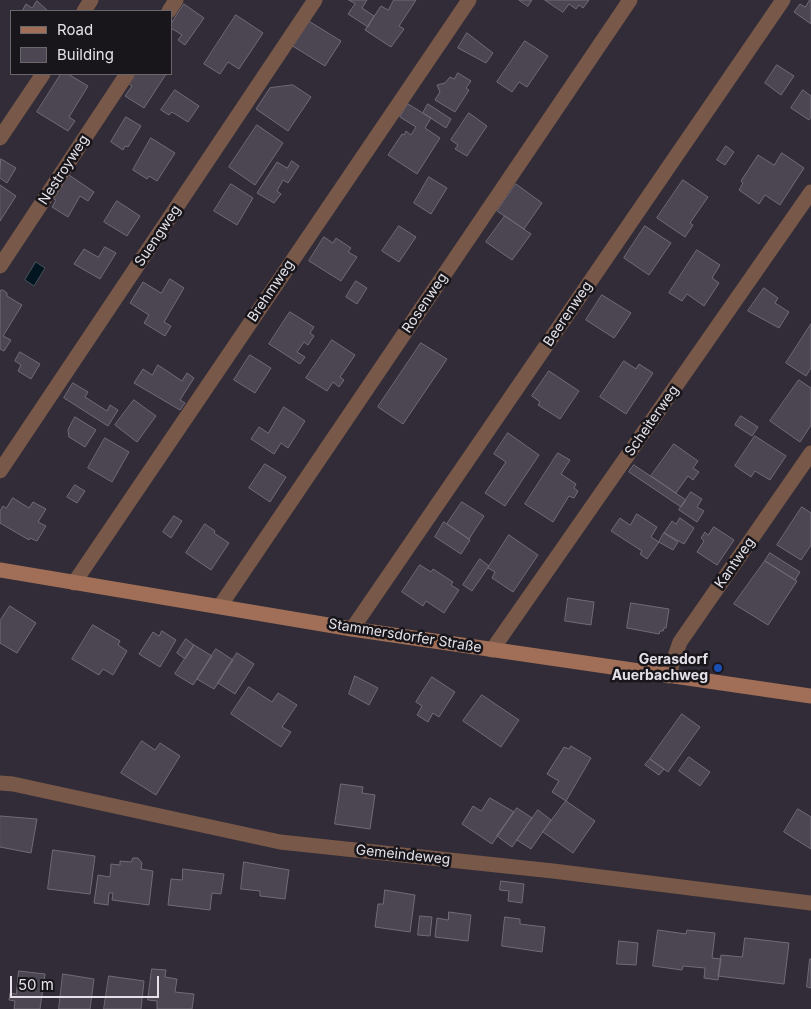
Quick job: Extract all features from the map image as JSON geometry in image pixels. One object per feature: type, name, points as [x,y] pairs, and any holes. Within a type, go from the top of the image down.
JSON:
[{"type":"main road","name":"Stammersdorfer Straße","points":[[0,570],[492,650],[811,696]]},
{"type":"street","name":"Suengweg","points":[[0,471],[315,0]]},
{"type":"street","name":"Brehmweg","points":[[74,583],[468,0]]},
{"type":"street","name":"Rosenweg","points":[[220,606],[630,0]]},
{"type":"street","name":"Beerenweg","points":[[352,628],[783,0]]},
{"type":"street","points":[[0,138],[41,75]]},
{"type":"street","name":"Nestroyweg","points":[[0,266],[126,75]]},
{"type":"street","name":"Scheiterweg","points":[[492,650],[811,192]]},
{"type":"street","name":"Kantweg","points":[[668,676],[680,642],[811,453]]},
{"type":"street","name":"Gemeindeweg","points":[[0,783],[13,784],[280,842],[552,871],[811,903]]},
{"type":"water","points":[[36,262],[45,268],[34,286],[25,280]]},
{"type":"building","points":[[349,0],[367,0],[362,8],[374,16],[368,27],[348,14],[355,4]]},
{"type":"building","points":[[394,0],[416,0],[399,26],[404,29],[391,47],[365,30],[381,6],[388,10]]},
{"type":"building","points":[[519,0],[532,0],[528,6]]},
{"type":"building","points":[[545,0],[589,0],[583,8],[579,5],[576,9],[569,4],[563,12]]},
{"type":"building","points":[[810,0],[811,24],[794,12],[800,4],[805,7]]},
{"type":"building","points":[[37,1],[47,10],[23,10],[26,4],[32,8]]},
{"type":"building","points":[[184,4],[204,18],[185,45],[178,40],[182,35],[172,29],[172,22]]},
{"type":"building","points":[[236,15],[263,33],[239,69],[228,62],[220,74],[204,64]]},
{"type":"building","points":[[307,20],[341,41],[325,66],[291,45]]},
{"type":"building","points":[[467,33],[493,53],[486,63],[458,48]]},
{"type":"building","points":[[525,41],[548,56],[527,87],[519,82],[512,92],[497,82]]},
{"type":"building","points":[[777,65],[794,76],[781,95],[765,83]]},
{"type":"building","points":[[458,73],[471,81],[466,88],[469,90],[455,112],[435,100],[440,92],[437,85],[445,83],[450,77],[454,79]]},
{"type":"building","points":[[60,75],[70,75],[88,86],[69,117],[75,121],[68,131],[37,112]]},
{"type":"building","points":[[133,75],[165,75],[144,108],[125,96],[132,86],[128,83]]},
{"type":"building","points":[[293,85],[311,97],[288,131],[256,109],[270,88]]},
{"type":"building","points":[[175,90],[199,106],[188,122],[172,112],[169,115],[161,110]]},
{"type":"building","points":[[803,90],[811,96],[811,117],[809,120],[791,108]]},
{"type":"building","points":[[408,104],[431,118],[425,128],[440,138],[417,174],[388,155],[402,134],[404,135],[406,131],[411,135],[416,127],[400,117]]},
{"type":"building","points":[[428,104],[451,119],[446,128],[423,113]]},
{"type":"building","points":[[469,113],[487,126],[467,156],[455,149],[458,145],[451,140]]},
{"type":"building","points":[[126,117],[141,126],[128,147],[125,146],[123,150],[111,142]]},
{"type":"building","points":[[257,125],[283,143],[255,185],[229,167]]},
{"type":"building","points":[[151,138],[175,153],[157,181],[149,176],[147,179],[133,170]]},
{"type":"building","points":[[726,146],[734,152],[725,165],[717,160]]},
{"type":"building","points":[[782,153],[804,168],[780,205],[765,195],[759,204],[739,190],[743,183],[741,181],[758,155],[774,165]]},
{"type":"building","points":[[1,159],[16,168],[7,183],[0,178]]},
{"type":"building","points":[[292,161],[299,166],[288,183],[283,180],[277,191],[281,194],[274,203],[257,193],[277,162],[287,168]]},
{"type":"building","points":[[69,175],[94,192],[88,201],[80,196],[68,217],[52,207],[56,200],[54,199]]},
{"type":"building","points":[[429,177],[447,188],[431,214],[414,203]]},
{"type":"building","points":[[683,180],[708,197],[690,223],[693,225],[685,237],[657,218]]},
{"type":"building","points":[[231,184],[253,198],[237,225],[214,211]]},
{"type":"building","points":[[516,184],[542,203],[524,229],[497,211]]},
{"type":"building","points":[[0,185],[16,196],[0,221]]},
{"type":"building","points":[[117,201],[140,216],[127,236],[104,222]]},
{"type":"building","points":[[505,216],[531,234],[512,260],[486,242]]},
{"type":"building","points":[[399,226],[416,237],[399,262],[382,251]]},
{"type":"building","points":[[645,226],[671,243],[649,275],[624,258]]},
{"type":"building","points":[[324,237],[333,243],[336,238],[351,248],[348,252],[357,257],[341,281],[309,261]]},
{"type":"building","points":[[105,247],[116,253],[100,279],[74,264],[84,249],[98,257]]},
{"type":"building","points":[[697,250],[720,265],[712,278],[719,283],[704,306],[687,294],[682,301],[669,293]]},
{"type":"building","points":[[170,279],[184,288],[164,322],[171,326],[165,336],[144,323],[149,315],[130,303],[143,282],[161,293]]},
{"type":"building","points":[[356,281],[367,288],[357,304],[346,297]]},
{"type":"building","points":[[764,288],[778,298],[775,303],[789,312],[779,328],[748,311]]},
{"type":"building","points":[[3,290],[7,293],[7,296],[22,305],[3,336],[11,340],[4,351],[0,349],[0,291]]},
{"type":"building","points":[[602,295],[631,313],[614,338],[586,320]]},
{"type":"building","points":[[290,312],[314,327],[310,333],[314,336],[308,345],[304,342],[297,352],[305,357],[300,364],[269,344]]},
{"type":"building","points":[[811,324],[811,368],[806,376],[786,363]]},
{"type":"building","points":[[332,340],[355,355],[340,377],[344,380],[339,387],[333,382],[327,391],[306,378]]},
{"type":"building","points":[[421,343],[447,359],[403,424],[378,407]]},
{"type":"building","points":[[20,352],[40,364],[31,379],[18,371],[21,365],[15,361]]},
{"type":"building","points":[[250,355],[271,368],[255,393],[234,380]]},
{"type":"building","points":[[624,361],[636,369],[639,364],[653,373],[626,414],[600,397]]},
{"type":"building","points":[[158,365],[182,381],[187,373],[194,378],[180,400],[185,403],[180,410],[134,383],[143,369],[152,375]]},
{"type":"building","points":[[549,371],[579,391],[560,419],[538,405],[540,402],[532,396]]},
{"type":"building","points":[[799,380],[811,388],[811,425],[800,442],[770,421]]},
{"type":"building","points":[[73,383],[88,392],[85,397],[107,411],[110,405],[118,410],[108,426],[64,398]]},
{"type":"building","points":[[134,400],[156,416],[137,442],[115,425]]},
{"type":"building","points":[[284,407],[305,421],[288,448],[281,443],[274,454],[251,439],[259,427],[268,433]]},
{"type":"building","points":[[741,416],[758,427],[752,436],[735,425]]},
{"type":"building","points":[[75,417],[96,430],[85,447],[69,437],[68,430]]},
{"type":"building","points":[[508,433],[539,455],[505,506],[485,493],[506,462],[494,454]]},
{"type":"building","points":[[755,436],[786,456],[770,480],[755,471],[751,477],[735,466]]},
{"type":"building","points":[[105,438],[129,452],[112,482],[88,468]]},
{"type":"building","points":[[674,444],[698,461],[693,468],[699,472],[693,480],[688,476],[676,493],[651,476]]},
{"type":"building","points":[[558,453],[570,460],[561,474],[576,484],[574,488],[578,491],[574,498],[569,496],[553,522],[525,504]]},
{"type":"building","points":[[265,464],[286,477],[270,502],[249,488]]},
{"type":"building","points":[[634,465],[686,500],[681,507],[629,472]]},
{"type":"building","points":[[75,485],[85,491],[77,503],[67,497]]},
{"type":"building","points":[[691,492],[702,499],[697,507],[704,511],[697,522],[679,510]]},
{"type":"building","points":[[13,498],[29,508],[33,502],[46,509],[38,522],[46,526],[37,541],[30,538],[29,540],[0,523],[0,511],[3,506],[6,508]]},
{"type":"building","points":[[462,502],[484,516],[469,539],[447,524]]},
{"type":"building","points":[[802,507],[811,513],[811,545],[801,560],[777,545]]},
{"type":"building","points":[[637,514],[657,527],[651,537],[659,542],[647,559],[640,554],[642,551],[611,531],[620,518],[630,525]]},
{"type":"building","points":[[174,516],[182,521],[171,538],[163,532]]},
{"type":"building","points":[[680,518],[694,528],[684,544],[664,533],[672,521],[676,524]]},
{"type":"building","points":[[444,522],[470,540],[461,554],[435,537]]},
{"type":"building","points":[[205,524],[229,543],[211,570],[186,553]]},
{"type":"building","points":[[714,527],[734,540],[717,565],[697,552],[704,541],[701,538],[705,532],[708,535]]},
{"type":"building","points":[[664,533],[678,542],[673,550],[659,542]]},
{"type":"building","points":[[509,535],[538,555],[513,592],[492,578],[495,572],[488,568]]},
{"type":"building","points":[[770,553],[800,572],[795,580],[765,561]]},
{"type":"building","points":[[480,559],[489,566],[472,591],[463,585]]},
{"type":"building","points":[[765,561],[797,581],[768,625],[734,604]]},
{"type":"building","points":[[420,565],[431,572],[433,569],[453,582],[451,585],[459,590],[444,613],[426,601],[423,606],[402,592]]},
{"type":"building","points":[[568,598],[594,602],[591,625],[565,621]]},
{"type":"building","points":[[631,603],[669,609],[666,628],[660,631],[659,634],[627,628]]},
{"type":"building","points":[[10,606],[36,623],[17,653],[0,643],[0,621]]},
{"type":"building","points":[[93,625],[120,641],[118,645],[127,651],[113,675],[103,669],[99,675],[72,659]]},
{"type":"building","points":[[162,631],[176,640],[160,667],[139,654],[153,632],[159,636]]},
{"type":"building","points":[[186,639],[194,645],[185,659],[177,653]]},
{"type":"building","points":[[194,645],[212,656],[193,685],[175,674]]},
{"type":"building","points":[[216,649],[233,660],[214,689],[197,679]]},
{"type":"building","points":[[237,653],[254,664],[235,694],[218,683]]},
{"type":"building","points":[[355,676],[378,688],[369,705],[349,694]]},
{"type":"building","points":[[432,677],[455,692],[439,717],[433,713],[428,722],[417,715],[422,706],[416,702]]},
{"type":"building","points":[[249,687],[272,702],[278,693],[297,705],[282,727],[291,732],[281,747],[231,714]]},
{"type":"building","points":[[482,695],[519,720],[501,747],[463,721]]},
{"type":"building","points":[[682,714],[700,727],[668,772],[650,759]]},
{"type":"building","points":[[142,741],[155,750],[160,743],[180,756],[156,795],[121,773]]},
{"type":"building","points":[[571,746],[591,758],[566,801],[552,792],[559,781],[547,774],[564,747],[569,749]]},
{"type":"building","points":[[689,757],[710,772],[700,786],[679,771]]},
{"type":"building","points":[[650,759],[664,769],[659,775],[645,765]]},
{"type":"building","points":[[341,784],[363,787],[362,793],[375,795],[370,829],[335,824]]},
{"type":"building","points":[[490,798],[514,812],[492,844],[462,824],[473,806],[481,811]]},
{"type":"building","points":[[566,801],[595,821],[573,853],[543,832]]},
{"type":"building","points":[[517,808],[532,818],[512,847],[497,836]]},
{"type":"building","points":[[798,809],[811,817],[811,849],[784,832]]},
{"type":"building","points":[[538,810],[551,820],[531,849],[517,840]]},
{"type":"building","points":[[0,816],[37,819],[31,853],[0,847]]},
{"type":"building","points":[[53,850],[95,856],[90,894],[48,889]]},
{"type":"building","points":[[133,858],[138,858],[142,863],[141,869],[153,871],[149,905],[112,900],[113,893],[109,893],[108,905],[94,903],[98,875],[110,877],[111,864],[120,865],[120,861],[131,862]]},
{"type":"building","points":[[244,862],[289,870],[285,899],[260,896],[260,891],[241,889]]},
{"type":"building","points":[[183,869],[224,874],[221,894],[212,893],[210,910],[168,905],[171,879],[182,880]]},
{"type":"building","points":[[501,881],[524,884],[522,903],[508,901],[509,891],[500,890]]},
{"type":"building","points":[[385,890],[415,895],[410,932],[375,927],[378,904],[383,904]]},
{"type":"building","points":[[449,912],[471,915],[468,941],[435,937],[437,918],[448,920]]},
{"type":"building","points":[[420,916],[432,917],[430,936],[418,935]]},
{"type":"building","points":[[505,917],[520,919],[520,924],[545,927],[542,952],[502,946]]},
{"type":"building","points":[[658,930],[686,934],[687,930],[715,933],[712,958],[721,959],[718,980],[704,978],[705,968],[683,966],[682,970],[653,966]]},
{"type":"building","points":[[745,938],[789,943],[784,984],[718,976],[721,955],[742,957]]},
{"type":"building","points":[[619,941],[638,943],[636,965],[617,964]]},
{"type":"building","points":[[811,959],[811,988],[807,987]]},
{"type":"building","points":[[152,969],[166,970],[165,977],[177,979],[175,992],[194,994],[192,1009],[157,1009],[157,1001],[148,1000]]},
{"type":"building","points":[[19,971],[45,974],[40,1009],[14,1009],[15,1001],[9,1000],[10,993],[16,994]]},
{"type":"building","points":[[63,974],[94,979],[90,1009],[59,1009]]},
{"type":"building","points":[[109,976],[144,981],[141,1009],[104,1009]]},
{"type":"place","name":"Gerasdorf Auerbachweg","points":[[718,668]]}]
